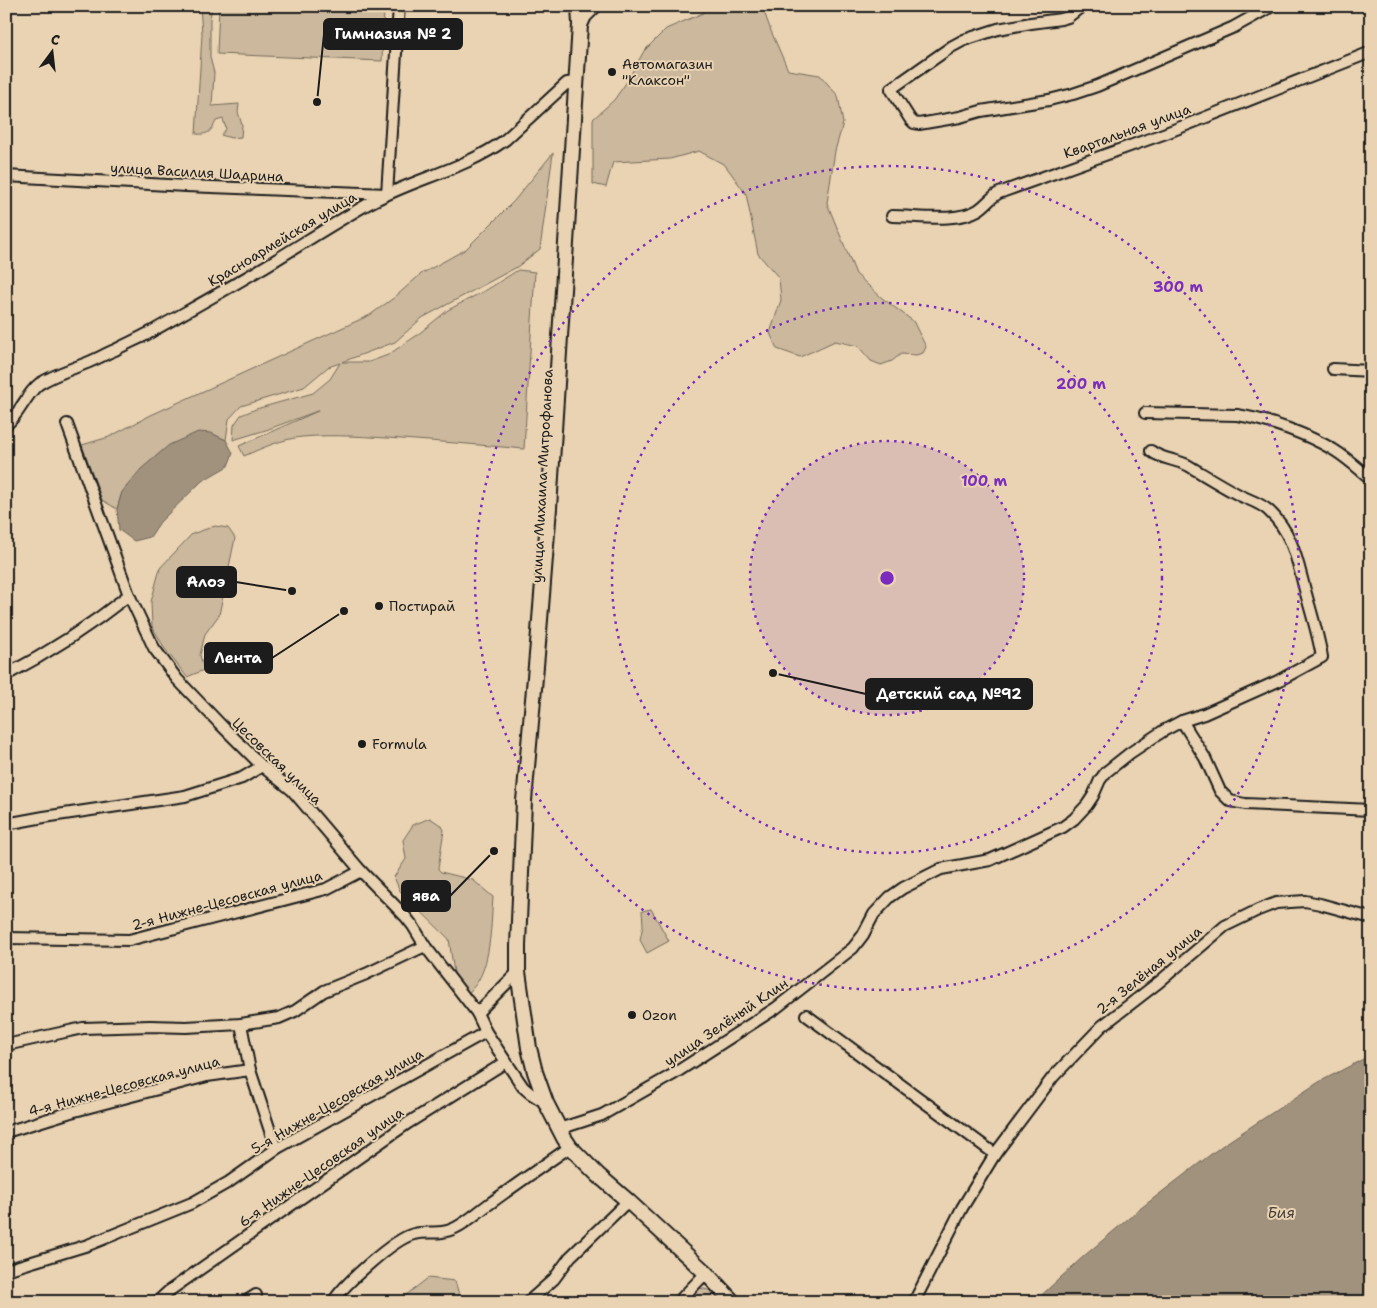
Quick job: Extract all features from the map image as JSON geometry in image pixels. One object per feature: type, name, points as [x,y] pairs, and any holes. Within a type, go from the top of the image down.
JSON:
[{"type":"main road","name":"улица Михаила Митрофанова","points":[[573,82],[580,25],[578,6]]},
{"type":"main road","name":"улица Михаила Митрофанова","points":[[578,6],[555,328],[549,508],[524,801],[518,972],[529,1048],[538,1081],[558,1129],[570,1147],[598,1175],[706,1273],[733,1302]]},
{"type":"main road","points":[[580,25],[584,16],[594,6]]},
{"type":"street","points":[[387,194],[399,6]]},
{"type":"street","points":[[1082,6],[1068,17],[1006,27],[964,40],[891,89],[910,119],[914,123],[919,124],[1062,97],[1097,86],[1234,26],[1272,6]]},
{"type":"street","name":"Квартальная улица","points":[[892,216],[954,217],[970,214],[999,193],[1166,133],[1371,52]]},
{"type":"street","name":"Красноармейская улица","points":[[6,425],[19,411],[35,388],[46,380],[64,371],[86,364],[148,334],[387,194],[455,167],[495,147],[562,88],[573,82]]},
{"type":"street","name":"улица Василия Шадрина","points":[[6,176],[387,194]]},
{"type":"street","points":[[1333,369],[1371,371]]},
{"type":"street","points":[[1145,413],[1251,417],[1291,430],[1319,442],[1336,451],[1371,479]]},
{"type":"street","name":"Цесовская улица","points":[[67,424],[129,595],[154,648],[177,679],[262,766],[292,790],[361,871],[413,926],[425,946],[477,1013],[486,1032],[523,1086],[546,1103]]},
{"type":"street","name":"улица Зелёный Клин","points":[[558,1129],[602,1115],[672,1076],[776,1008],[853,948],[863,935],[874,914],[890,897],[903,888],[941,869],[990,860],[1063,828],[1087,805],[1106,772],[1163,731],[1182,721],[1204,714],[1278,681],[1322,657],[1295,550],[1285,531],[1270,512],[1260,504],[1185,464],[1159,457],[1150,451]]},
{"type":"street","points":[[6,675],[61,645],[129,595]]},
{"type":"street","points":[[1182,721],[1205,758],[1216,785],[1224,796],[1232,802],[1371,810]]},
{"type":"street","points":[[6,824],[185,796],[242,778],[262,766]]},
{"type":"street","name":"2-я Нижне-Цесовская улица","points":[[6,938],[129,940],[326,889],[361,871]]},
{"type":"street","name":"2-я Зелёная улица","points":[[914,1302],[962,1208],[995,1154],[1053,1076],[1102,1026],[1159,982],[1226,926],[1258,910],[1276,903],[1305,901],[1371,918]]},
{"type":"street","points":[[6,1045],[83,1028],[241,1024],[279,1018],[288,1015],[324,991],[366,974],[425,946]]},
{"type":"street","points":[[477,1013],[518,972]]},
{"type":"street","points":[[806,1015],[995,1154]]},
{"type":"street","points":[[241,1024],[250,1070],[276,1149]]},
{"type":"street","name":"5-я Нижне-Цесовская улица","points":[[6,1270],[88,1245],[192,1203],[230,1182],[276,1149],[486,1032]]},
{"type":"street","name":"6-я Нижне-Цесовская улица","points":[[157,1302],[177,1285],[408,1122],[506,1062]]},
{"type":"street","name":"4-я Нижне-Цесовская улица","points":[[6,1132],[71,1112],[207,1076],[250,1070]]},
{"type":"street","points":[[333,1302],[358,1273],[403,1238],[418,1232],[439,1234],[457,1228],[570,1147]]},
{"type":"street","points":[[528,1302],[554,1279],[570,1257],[628,1201]]},
{"type":"street","points":[[678,1302],[706,1273]]},
{"type":"street","points":[[245,1302],[256,1295]]},
{"type":"shaded area","points":[[200,6],[212,6],[210,57],[214,73],[212,106],[239,104],[238,112],[242,125],[241,137],[231,138],[221,135],[226,129],[223,119],[216,121],[209,132],[196,134],[202,34]]},
{"type":"shaded area","points":[[219,6],[384,7],[382,61],[217,54]]},
{"type":"shaded area","points":[[707,6],[762,6],[788,70],[820,75],[838,96],[843,123],[835,151],[827,203],[856,274],[882,298],[913,321],[926,347],[923,353],[916,355],[901,354],[892,361],[881,365],[871,361],[858,346],[835,341],[800,357],[777,349],[770,333],[781,300],[779,278],[758,254],[746,194],[725,165],[699,151],[670,159],[613,162],[606,187],[593,184],[593,119],[614,100],[644,51],[666,29],[703,13]]},
{"type":"shaded area","points":[[553,153],[540,249],[517,267],[422,318],[395,342],[342,362],[369,362],[388,355],[416,336],[448,310],[488,289],[518,270],[535,272],[524,449],[402,439],[327,436],[287,440],[244,456],[239,446],[320,410],[233,440],[234,425],[241,415],[313,393],[330,379],[340,363],[328,367],[304,387],[241,406],[229,419],[226,440],[211,433],[122,492],[117,509],[102,500],[82,445],[109,437],[151,415],[370,315],[395,297],[421,274],[466,249],[514,201]]},
{"type":"shaded area","points":[[215,526],[228,528],[235,538],[219,615],[205,634],[200,655],[204,670],[187,677],[165,649],[152,626],[151,602],[160,568],[192,534]]},
{"type":"shaded area","points":[[430,818],[442,826],[444,830],[438,869],[441,872],[473,880],[493,897],[490,940],[486,962],[478,981],[468,994],[454,973],[449,939],[400,891],[394,877],[406,859],[403,840],[413,825]]},
{"type":"shaded area","points":[[651,909],[669,941],[647,953],[640,940],[643,925],[642,911]]},
{"type":"shaded area","points":[[428,1278],[455,1281],[460,1298],[458,1302],[397,1302]]},
{"type":"shaded area","points":[[700,1288],[712,1291],[720,1302],[688,1302]]},
{"type":"water","points":[[198,432],[211,433],[226,440],[233,453],[228,466],[202,481],[160,522],[150,537],[134,541],[119,530],[117,509],[122,492],[141,469],[169,445]]},
{"type":"water","name":"Бия","points":[[1371,1055],[1371,1302],[1034,1302],[1084,1256],[1141,1208],[1223,1145],[1319,1082]]},
{"type":"place","name":"Автомагазин \"Клаксон\"","points":[[612,72]]},
{"type":"place","name":"Гимназия № 2","points":[[317,102]]},
{"type":"place","name":"Алоэ","points":[[292,591]]},
{"type":"place","name":"Постирай","points":[[379,606]]},
{"type":"place","name":"Лента","points":[[344,611]]},
{"type":"place","name":"Детский сад №92","points":[[773,673]]},
{"type":"place","name":"Formula","points":[[362,744]]},
{"type":"place","name":"ява","points":[[494,851]]},
{"type":"place","name":"Ozon","points":[[632,1015]]}]
